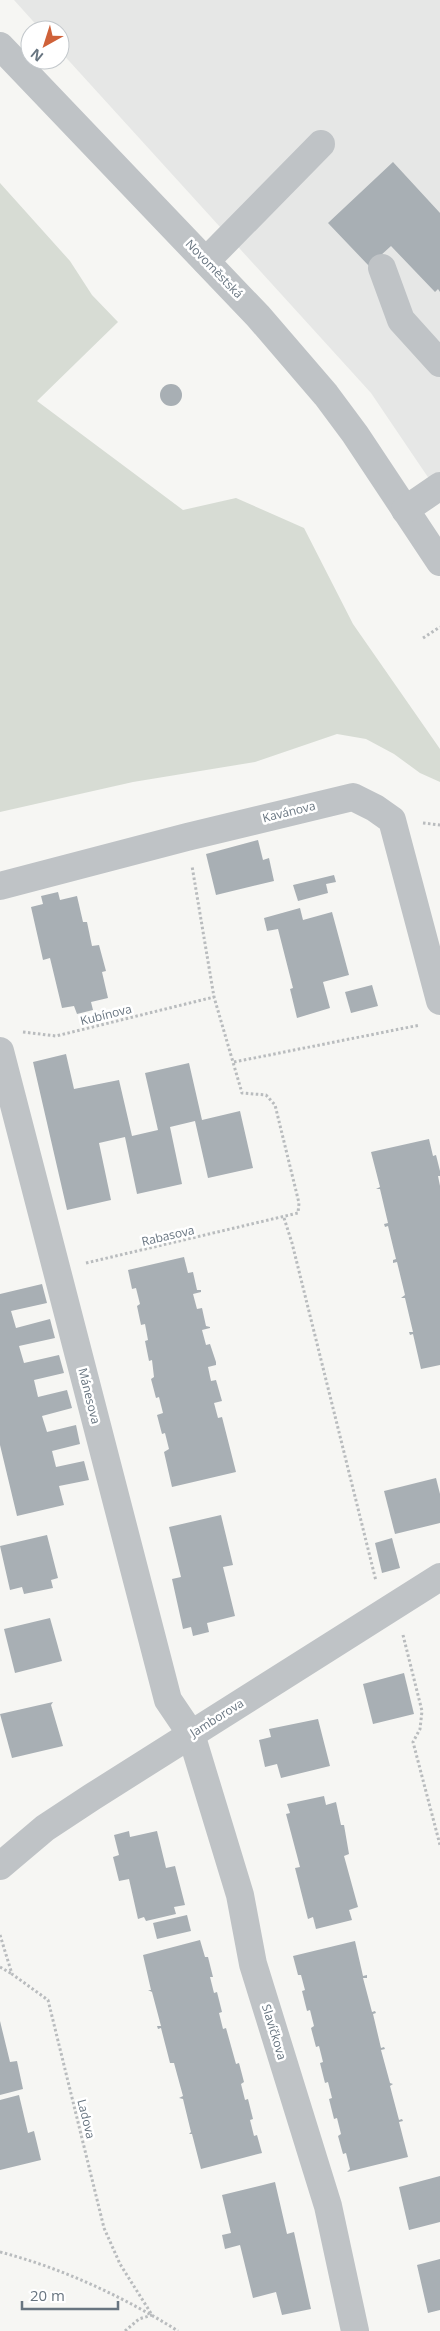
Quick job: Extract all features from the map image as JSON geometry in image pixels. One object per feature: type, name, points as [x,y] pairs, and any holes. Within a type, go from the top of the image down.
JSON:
[{"type":"street","name":"Novoměstská","points":[[0,46],[206,260],[258,316],[326,395],[440,562]]},
{"type":"street","points":[[206,260],[320,144]]},
{"type":"street","points":[[382,268],[401,320],[440,362]]},
{"type":"street","points":[[405,510],[440,486]]},
{"type":"street","name":"Kavánova","points":[[0,886],[187,837],[353,797],[376,808],[392,820],[440,1001]]},
{"type":"street","name":"Mánesova","points":[[0,1051],[168,1700],[191,1734]]},
{"type":"street","name":"Jamborova","points":[[0,1866],[45,1828],[440,1577]]},
{"type":"street","name":"Slavíčkova","points":[[191,1734],[240,1895],[253,1964],[328,2206],[355,2331]]},
{"type":"path","points":[[423,638],[440,627]]},
{"type":"path","points":[[187,837],[214,997],[242,1093],[266,1095],[274,1105],[298,1203],[298,1213],[284,1218],[292,1243],[377,1585]]},
{"type":"path","name":"Kubínova","points":[[19,1031],[56,1036],[214,997]]},
{"type":"path","points":[[234,1062],[420,1025]]},
{"type":"path","name":"Rabasova","points":[[57,1270],[284,1218]]},
{"type":"path","points":[[401,1626],[422,1711],[420,1729],[413,1742],[440,1845]]},
{"type":"path","points":[[0,1935],[12,1974]]},
{"type":"path","name":"Ladova","points":[[0,1967],[48,2000],[104,2228],[120,2264],[152,2315]]},
{"type":"path","points":[[1,2254],[66,2273],[152,2315],[178,2331]]},
{"type":"path","points":[[125,2331],[139,2319],[152,2315]]},
{"type":"shaded area","points":[[14,0],[440,0],[440,495],[371,393],[70,62],[70,20],[32,20]]},
{"type":"shaded area","points":[[0,183],[70,261],[92,295],[118,322],[37,401],[183,510],[236,498],[304,528],[353,624],[440,749],[440,782],[420,773],[394,754],[366,739],[337,734],[255,762],[133,782],[0,812]]},
{"type":"building","points":[[393,162],[440,213],[440,292],[438,289],[435,292],[391,246],[369,266],[328,223]]},
{"type":"building","points":[[171,384],[179,387],[182,395],[179,403],[171,406],[163,403],[160,395],[163,387]]},
{"type":"building","points":[[258,840],[263,860],[269,858],[274,881],[216,895],[206,854]]},
{"type":"building","points":[[334,875],[336,882],[326,884],[328,893],[298,901],[293,885]]},
{"type":"building","points":[[58,892],[60,900],[77,896],[83,922],[87,922],[92,946],[99,945],[106,971],[102,972],[108,998],[91,1002],[93,1010],[77,1014],[74,1006],[62,1008],[50,958],[43,960],[31,907],[43,904],[41,896]]},
{"type":"building","points":[[300,908],[303,920],[332,912],[349,975],[323,982],[330,1008],[297,1018],[290,989],[293,988],[278,929],[267,931],[264,918]]},
{"type":"building","points":[[372,985],[378,1006],[351,1013],[345,992]]},
{"type":"building","points":[[66,1054],[74,1089],[119,1080],[132,1136],[158,1130],[145,1073],[189,1063],[202,1120],[240,1111],[253,1168],[208,1178],[195,1121],[170,1127],[182,1184],[137,1194],[125,1137],[99,1143],[111,1200],[67,1210],[33,1062]]},
{"type":"building","points":[[429,1139],[433,1156],[436,1155],[440,1171],[440,1176],[438,1176],[440,1186],[440,1365],[421,1369],[413,1334],[410,1335],[409,1332],[413,1332],[405,1298],[401,1298],[405,1295],[397,1262],[393,1263],[393,1260],[396,1259],[388,1226],[385,1227],[384,1224],[388,1223],[380,1189],[376,1189],[380,1187],[371,1152]]},
{"type":"building","points":[[184,1257],[188,1273],[193,1272],[197,1290],[201,1290],[201,1292],[193,1294],[197,1309],[202,1308],[206,1326],[210,1327],[202,1330],[206,1345],[210,1344],[216,1362],[216,1365],[208,1367],[211,1381],[216,1380],[222,1401],[214,1403],[218,1418],[222,1417],[236,1472],[172,1487],[164,1452],[169,1449],[165,1433],[162,1434],[157,1415],[163,1413],[159,1397],[156,1398],[151,1379],[154,1377],[152,1360],[149,1361],[145,1341],[148,1340],[145,1324],[141,1325],[137,1306],[140,1304],[136,1288],[132,1289],[128,1270]]},
{"type":"building","points":[[42,1284],[47,1303],[11,1311],[16,1328],[50,1319],[55,1338],[19,1346],[24,1363],[59,1355],[64,1373],[34,1380],[38,1397],[67,1390],[72,1408],[42,1416],[47,1432],[76,1425],[80,1444],[52,1451],[56,1467],[84,1461],[89,1480],[59,1486],[64,1505],[17,1516],[0,1445],[0,1294]]},
{"type":"building","points":[[436,1478],[440,1494],[440,1523],[395,1534],[384,1491]]},
{"type":"building","points":[[221,1515],[233,1565],[223,1567],[235,1616],[207,1623],[209,1632],[193,1636],[191,1627],[183,1629],[172,1579],[181,1577],[169,1527]]},
{"type":"building","points":[[47,1535],[58,1578],[51,1580],[53,1588],[24,1594],[22,1587],[10,1590],[0,1546]]},
{"type":"building","points":[[392,1538],[400,1568],[382,1573],[375,1543]]},
{"type":"building","points":[[50,1618],[62,1661],[15,1673],[4,1629]]},
{"type":"building","points":[[404,1673],[414,1714],[373,1724],[363,1684]]},
{"type":"building","points":[[53,1702],[51,1705],[63,1746],[12,1758],[0,1714]]},
{"type":"building","points":[[318,1719],[330,1766],[281,1778],[277,1764],[265,1767],[259,1740],[271,1737],[269,1729]]},
{"type":"building","points":[[324,1796],[326,1805],[336,1802],[341,1825],[344,1825],[349,1854],[344,1856],[358,1907],[349,1910],[352,1920],[316,1929],[313,1917],[308,1919],[295,1868],[300,1867],[286,1814],[290,1813],[287,1804]]},
{"type":"building","points":[[129,1831],[130,1837],[157,1831],[166,1868],[175,1866],[185,1905],[174,1907],[176,1914],[146,1921],[144,1917],[138,1919],[129,1879],[119,1881],[113,1857],[119,1855],[114,1835]]},
{"type":"building","points":[[187,1915],[191,1931],[157,1939],[153,1923]]},
{"type":"building","points":[[200,1940],[205,1957],[208,1957],[213,1977],[210,1977],[214,1993],[217,1992],[222,2012],[219,2013],[223,2029],[226,2028],[236,2064],[239,2063],[244,2082],[241,2084],[245,2100],[248,2099],[253,2119],[250,2120],[254,2136],[257,2135],[262,2153],[201,2169],[192,2134],[189,2134],[191,2132],[183,2099],[179,2098],[183,2096],[174,2063],[170,2063],[161,2028],[158,2029],[157,2026],[161,2026],[152,1992],[148,1990],[151,1990],[143,1955]]},
{"type":"building","points":[[355,1941],[363,1976],[367,1975],[367,1978],[363,1978],[372,2012],[375,2011],[376,2013],[373,2014],[381,2048],[384,2047],[385,2049],[381,2050],[390,2083],[393,2084],[390,2086],[399,2120],[402,2119],[403,2121],[399,2122],[408,2157],[347,2172],[350,2169],[346,2153],[343,2154],[338,2136],[341,2134],[337,2118],[334,2119],[329,2099],[332,2098],[328,2082],[325,2083],[320,2063],[323,2062],[319,2046],[316,2047],[311,2028],[314,2026],[310,2010],[307,2011],[302,1991],[305,1990],[301,1975],[298,1975],[293,1956]]},
{"type":"building","points":[[0,2021],[10,2062],[17,2061],[23,2089],[0,2095]]},
{"type":"building","points":[[19,2095],[28,2133],[34,2131],[41,2160],[0,2170],[0,2100]]},
{"type":"building","points":[[440,2176],[440,2222],[409,2230],[399,2187]]},
{"type":"building","points":[[275,2182],[287,2234],[294,2232],[311,2309],[282,2315],[276,2292],[253,2298],[240,2245],[225,2249],[222,2235],[231,2233],[222,2195]]},
{"type":"building","points":[[440,2259],[440,2310],[428,2313],[417,2265]]}]
